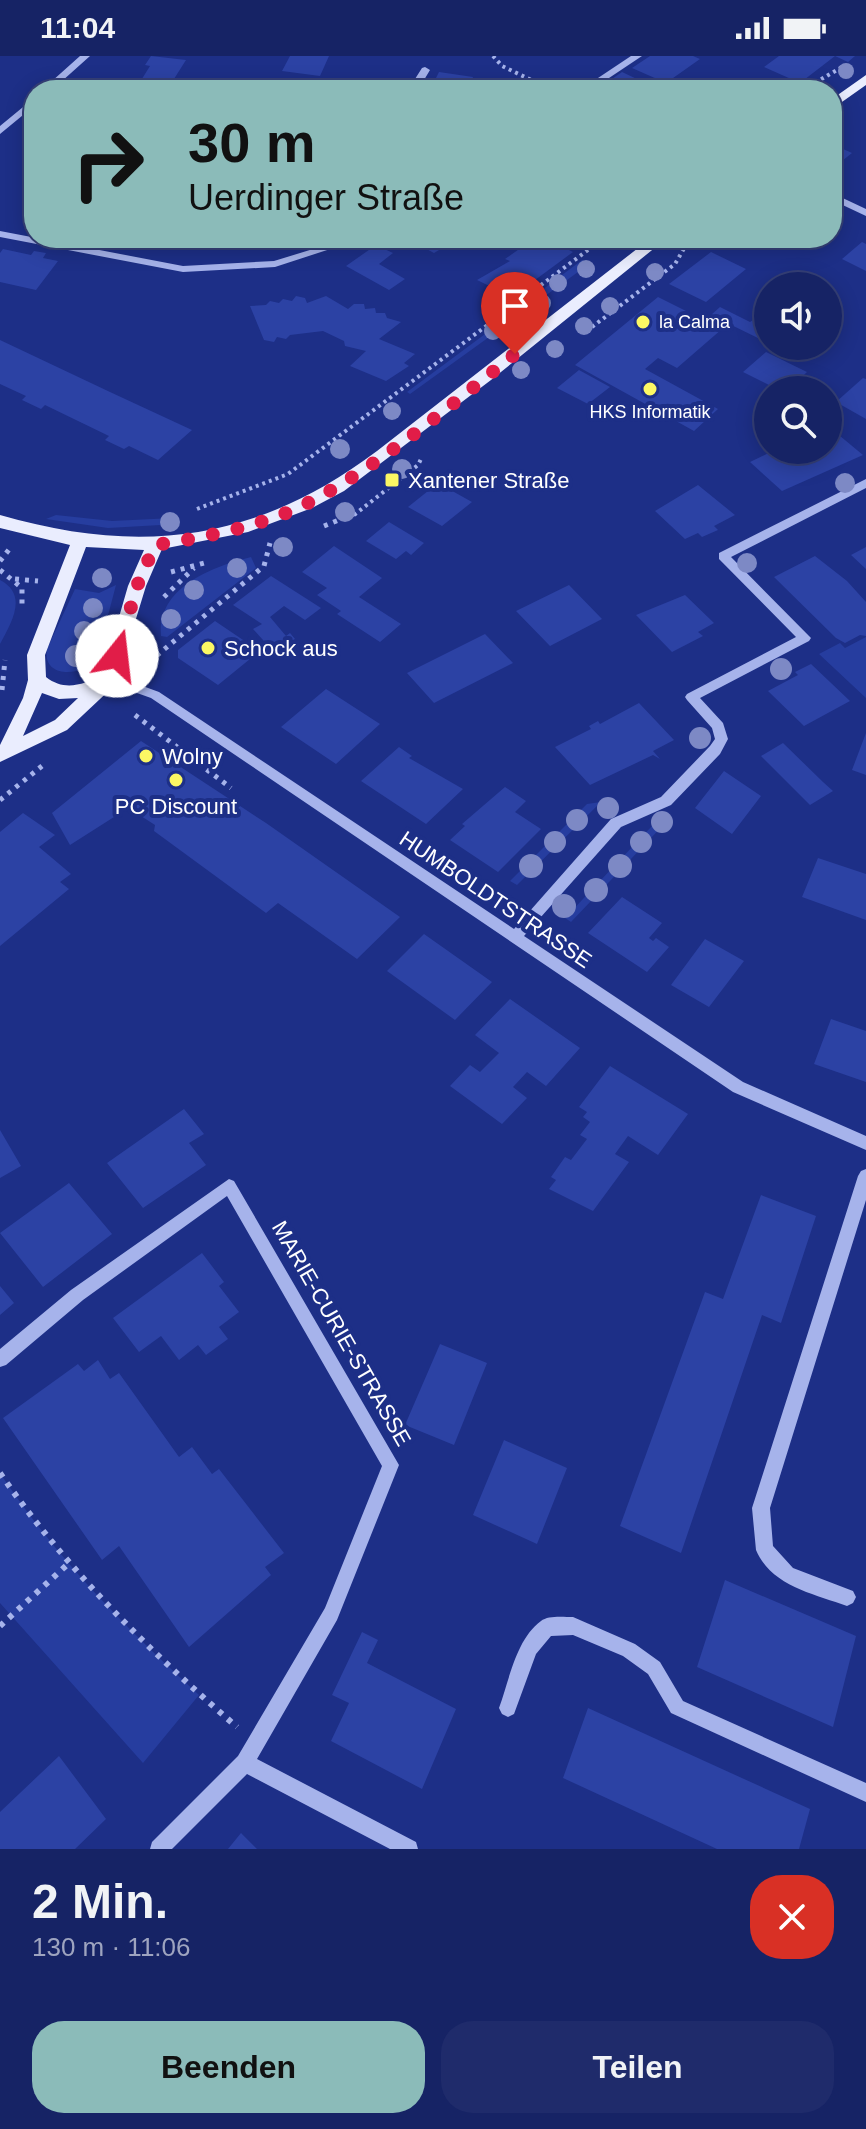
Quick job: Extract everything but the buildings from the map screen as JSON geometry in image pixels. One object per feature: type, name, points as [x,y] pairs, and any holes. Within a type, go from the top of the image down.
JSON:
[{"type":"main road","points":[[842,97],[866,79]]},
{"type":"main road","points":[[0,521],[79,543],[117,547],[155,545],[211,535],[307,503],[361,471],[647,248]]},
{"type":"main road","points":[[4,752],[37,680],[36,655],[79,543]]},
{"type":"main road","points":[[4,752],[61,725],[110,679],[137,586],[155,545]]},
{"type":"main road","points":[[37,680],[48,691],[67,694],[86,690],[110,679]]},
{"type":"street","points":[[58,80],[85,56]]},
{"type":"street","points":[[600,80],[637,56]]},
{"type":"street","points":[[419,80],[425,70]]},
{"type":"street","points":[[0,131],[24,110]]},
{"type":"street","points":[[842,201],[866,213]]},
{"type":"street","points":[[0,234],[24,239]]},
{"type":"street","points":[[73,248],[183,269],[275,264],[327,248]]},
{"type":"street","points":[[514,938],[616,823],[666,801],[715,750],[722,739],[718,726],[691,697],[805,638],[723,556],[866,483]]},
{"type":"street","name":"HUMBOLDTSTRASSE","points":[[110,679],[155,695],[738,1087],[866,1143]]},
{"type":"street","points":[[847,1597],[787,1575],[765,1550],[761,1508],[866,1176]]},
{"type":"street","name":"MARIE-CURIE-STRASSE","points":[[0,1359],[77,1295],[229,1186],[391,1465],[331,1614],[245,1763],[159,1849]]},
{"type":"street","points":[[508,1708],[529,1649],[547,1627],[573,1626],[629,1650],[654,1668],[677,1707],[866,1793]]},
{"type":"street","points":[[245,1763],[409,1849]]},
{"type":"path","points":[[493,56],[502,66],[531,80]]},
{"type":"path","points":[[185,513],[261,487],[288,474],[591,248]]},
{"type":"path","points":[[148,663],[264,566],[271,541]]},
{"type":"path","points":[[0,570],[22,588],[25,598],[20,613]]},
{"type":"path","points":[[0,697],[6,657]]},
{"type":"path","points":[[132,712],[231,788]]},
{"type":"path","points":[[0,1473],[32,1522],[111,1614],[256,1744]]},
{"type":"path","points":[[0,1626],[68,1564]]},
{"type":"shaded area","points":[[582,260],[589,263],[590,271],[578,272],[545,296],[544,305],[526,302]]},
{"type":"shaded area","points":[[512,314],[517,317],[410,394],[407,392]]},
{"type":"shaded area","points":[[56,515],[112,521],[173,518],[178,524],[108,528],[46,519]]},
{"type":"shaded area","points":[[251,557],[256,568],[167,637],[161,636],[162,619],[177,592],[204,573]]},
{"type":"shaded area","points":[[0,580],[9,586],[16,601],[0,644]]},
{"type":"shaded area","points":[[116,585],[96,661],[73,672],[50,666],[47,649],[75,589],[99,593]]},
{"type":"shaded area","points":[[866,637],[866,698],[819,654],[840,643],[845,648]]},
{"type":"shaded area","points":[[601,802],[517,885],[510,881],[587,804]]},
{"type":"shaded area","points":[[669,819],[571,922],[565,918],[652,826]]},
{"type":"shaded area","points":[[0,1473],[44,1534],[92,1590],[199,1695],[143,1763],[0,1603]]},
{"type":"place","name":"la Calma","points":[[643,322]]},
{"type":"place","name":"HKS Informatik","points":[[650,389]]},
{"type":"place","name":"Xantener Straße","points":[[392,480]]},
{"type":"place","name":"Schock aus","points":[[208,648]]},
{"type":"place","name":"Wolny","points":[[146,756]]},
{"type":"place","name":"PC Discount","points":[[176,780]]},
{"type":"route","points":[[117,656],[137,586],[155,545],[211,535],[307,503],[361,471],[515,354]]}]
